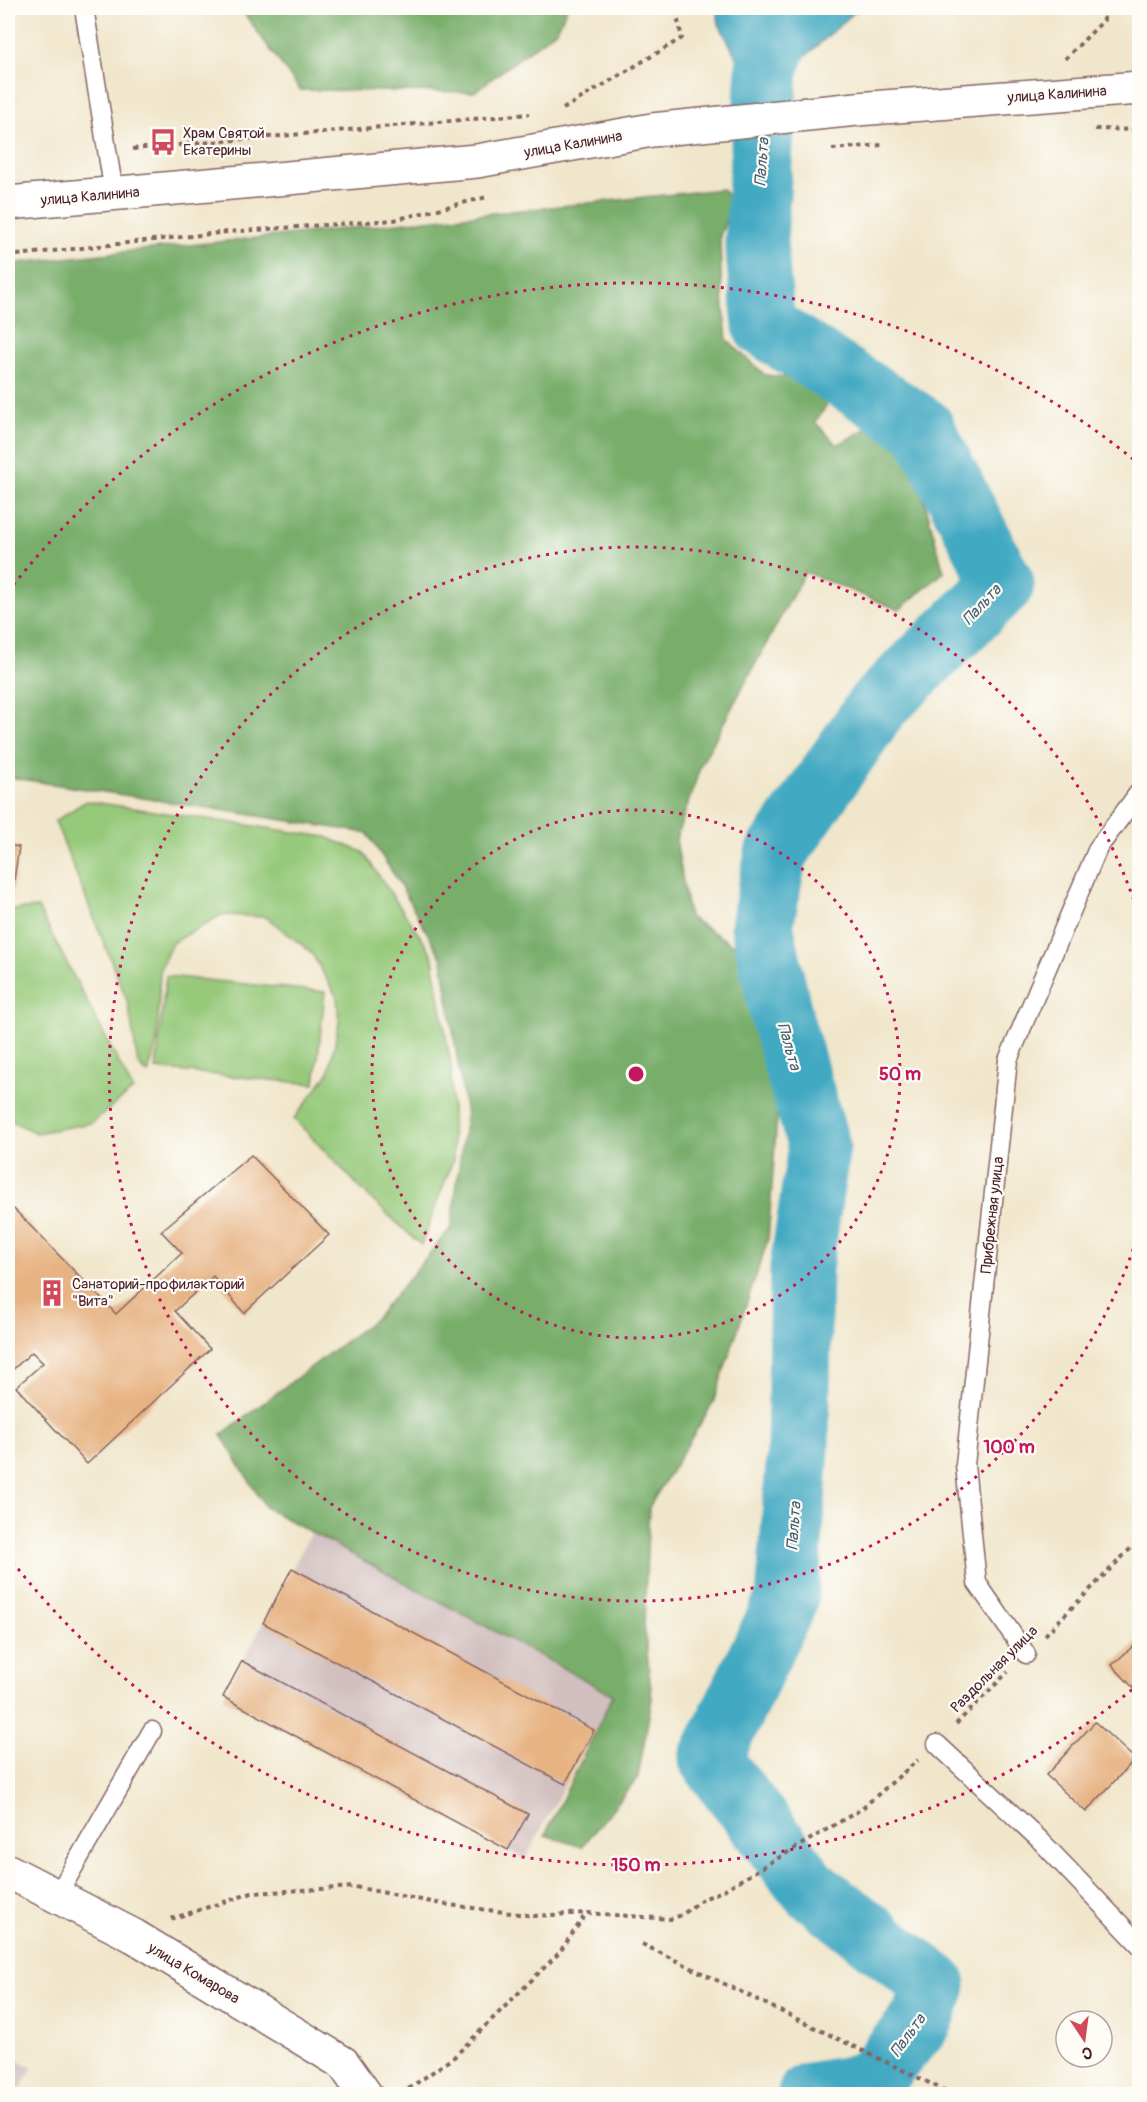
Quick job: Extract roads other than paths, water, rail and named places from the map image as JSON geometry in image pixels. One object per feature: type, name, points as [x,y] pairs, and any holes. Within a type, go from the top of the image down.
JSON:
[{"type":"main road","name":"улица Калинина","points":[[8,203],[477,161],[652,130],[857,109],[1066,80],[1140,88]]},
{"type":"main road","name":"улица Комарова","points":[[8,1871],[134,1936],[343,2063],[365,2094]]},
{"type":"lane","points":[[84,8],[114,194]]},
{"type":"lane","name":"Прибрежная улица","points":[[1026,1654],[977,1583],[965,1465],[1008,1060],[1098,848],[1140,791]]},
{"type":"lane","points":[[57,1896],[152,1731]]},
{"type":"lane","points":[[937,1744],[1039,1839],[1140,1944]]},
{"type":"water","points":[[717,8],[859,8],[808,54],[767,68],[739,62],[719,24]]},
{"type":"waterway","name":"Пальта","points":[[791,8],[767,68],[756,242],[764,326],[923,428],[1003,584],[878,705],[776,854],[762,926],[783,1023],[819,1147],[801,1267],[798,1448],[787,1599],[710,1759],[810,1888],[935,1985],[922,2020],[868,2084],[809,2094]]},
{"type":"place","name":"Храм Святой Екатерины","points":[[163,142]]},
{"type":"place","name":"Санаторий-профилакторий \"Вита\"","points":[[52,1293]]}]
